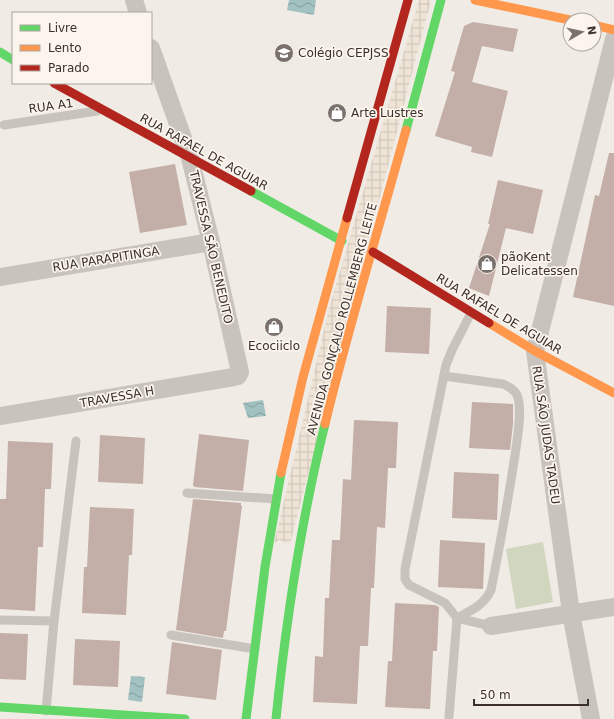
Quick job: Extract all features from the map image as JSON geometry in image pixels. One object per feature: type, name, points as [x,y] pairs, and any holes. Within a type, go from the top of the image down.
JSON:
[{"type":"main road","name":"AVENIDA GONÇALO ROLLEMBERG LEITE","points":[[246,719],[265,567],[283,462],[303,377],[408,0]]},
{"type":"main road","name":"AVENIDA GONÇALO ROLLEMBERG LEITE","points":[[276,719],[285,634],[316,461],[341,359],[373,252],[441,0]]},
{"type":"main road","points":[[475,0],[562,18]]},
{"type":"main road","points":[[602,27],[614,30]]},
{"type":"main road","points":[[0,52],[12,59]]},
{"type":"main road","name":"RUA RAFAEL DE AGUIAR","points":[[56,84],[342,241]]},
{"type":"main road","name":"RUA RAFAEL DE AGUIAR","points":[[373,252],[535,351],[614,393]]},
{"type":"main road","points":[[265,567],[276,556]]},
{"type":"main road","points":[[285,634],[287,561]]},
{"type":"main road","points":[[0,707],[185,719]]},
{"type":"street","points":[[134,0],[138,12]]},
{"type":"street","name":"RUA SÃO JUDAS TADEU","points":[[590,719],[571,614],[535,351],[614,39]]},
{"type":"street","name":"TRAVESSA SÃO BENEDITO","points":[[152,51],[190,158],[211,242],[240,372],[238,376],[234,377]]},
{"type":"street","name":"RUA PARAPITINGA","points":[[0,277],[211,242]]},
{"type":"street","name":"TRAVESSA H","points":[[0,416],[234,377]]},
{"type":"street","points":[[491,626],[614,607]]},
{"type":"lane","name":"RUA A1","points":[[4,125],[103,110]]},
{"type":"lane","points":[[471,313],[452,350],[444,376],[405,569],[405,579],[409,585],[445,603],[457,618],[491,626]]},
{"type":"lane","points":[[444,376],[503,384],[512,388],[517,394],[519,402],[518,435],[491,590],[487,599],[478,607],[457,618]]},
{"type":"lane","points":[[46,711],[54,621],[76,441]]},
{"type":"lane","points":[[187,493],[276,499]]},
{"type":"lane","points":[[449,717],[457,618]]},
{"type":"lane","points":[[0,620],[54,621]]},
{"type":"lane","points":[[171,635],[255,649]]},
{"type":"green space","points":[[543,542],[553,602],[516,609],[506,549]]},
{"type":"shaded area","points":[[419,0],[431,0],[290,544],[279,540],[274,544],[329,309]]},
{"type":"water","points":[[289,0],[316,0],[314,15],[287,10]]},
{"type":"water","points":[[263,400],[266,416],[248,418],[243,403]]},
{"type":"water","points":[[131,676],[145,677],[142,702],[128,700]]},
{"type":"building","points":[[473,22],[518,29],[513,52],[482,46],[472,82],[508,91],[492,157],[471,152],[472,147],[435,136],[455,72],[451,71],[464,26]]},
{"type":"building","points":[[609,153],[614,153],[614,306],[573,297],[595,195],[599,196]]},
{"type":"building","points":[[175,164],[187,225],[140,233],[129,172]]},
{"type":"building","points":[[498,180],[543,190],[533,234],[506,228],[489,296],[469,288],[490,224],[488,224]]},
{"type":"building","points":[[387,306],[431,308],[429,354],[385,352]]},
{"type":"building","points":[[472,402],[513,404],[513,424],[510,450],[469,448]]},
{"type":"building","points":[[354,420],[398,422],[396,468],[388,468],[385,528],[377,527],[374,588],[371,588],[368,646],[360,646],[357,704],[313,702],[315,656],[323,657],[325,598],[329,598],[332,540],[340,540],[343,479],[351,480]]},
{"type":"building","points":[[199,434],[249,440],[243,491],[194,487]]},
{"type":"building","points":[[100,435],[145,438],[143,484],[98,482]]},
{"type":"building","points":[[8,441],[53,443],[51,489],[45,489],[43,547],[38,547],[35,611],[0,609],[0,499],[6,499]]},
{"type":"building","points":[[454,472],[499,474],[497,520],[452,518]]},
{"type":"building","points":[[193,499],[241,503],[242,506],[226,631],[224,631],[223,638],[176,630]]},
{"type":"building","points":[[90,507],[134,509],[132,555],[129,555],[126,615],[82,613],[84,567],[87,567]]},
{"type":"building","points":[[440,540],[485,543],[483,589],[438,587]]},
{"type":"building","points":[[395,603],[435,605],[439,607],[437,651],[433,651],[430,709],[385,707],[388,661],[392,661]]},
{"type":"building","points":[[0,633],[28,634],[26,680],[0,679]]},
{"type":"building","points":[[75,639],[120,641],[118,687],[73,685]]},
{"type":"building","points":[[172,642],[222,650],[216,700],[166,694]]},
{"type":"traffic: fast","points":[[406,130],[441,0]]},
{"type":"traffic: fast","points":[[0,52],[12,59]]},
{"type":"traffic: fast","points":[[251,191],[342,241]]},
{"type":"traffic: fast","points":[[276,719],[284,645],[295,571],[316,460],[325,424]]},
{"type":"traffic: fast","points":[[246,719],[265,567],[281,473]]},
{"type":"traffic: fast","points":[[0,707],[185,719]]},
{"type":"traffic: slow","points":[[475,0],[562,18]]},
{"type":"traffic: slow","points":[[602,27],[614,30]]},
{"type":"traffic: slow","points":[[325,424],[354,313],[406,130]]},
{"type":"traffic: slow","points":[[281,473],[303,377],[347,218]]},
{"type":"traffic: slow","points":[[489,323],[535,351],[614,393]]},
{"type":"traffic: jam","points":[[347,218],[408,0]]},
{"type":"traffic: jam","points":[[56,84],[251,191]]},
{"type":"traffic: jam","points":[[373,252],[489,323]]},
{"type":"place","name":"Colégio CEPJSS","points":[[284,53]]},
{"type":"place","name":"Arte Lustres","points":[[337,113]]},
{"type":"place","name":"pãoKent Delicatessen","points":[[487,264]]},
{"type":"place","name":"Ecociiclo","points":[[274,327]]}]
